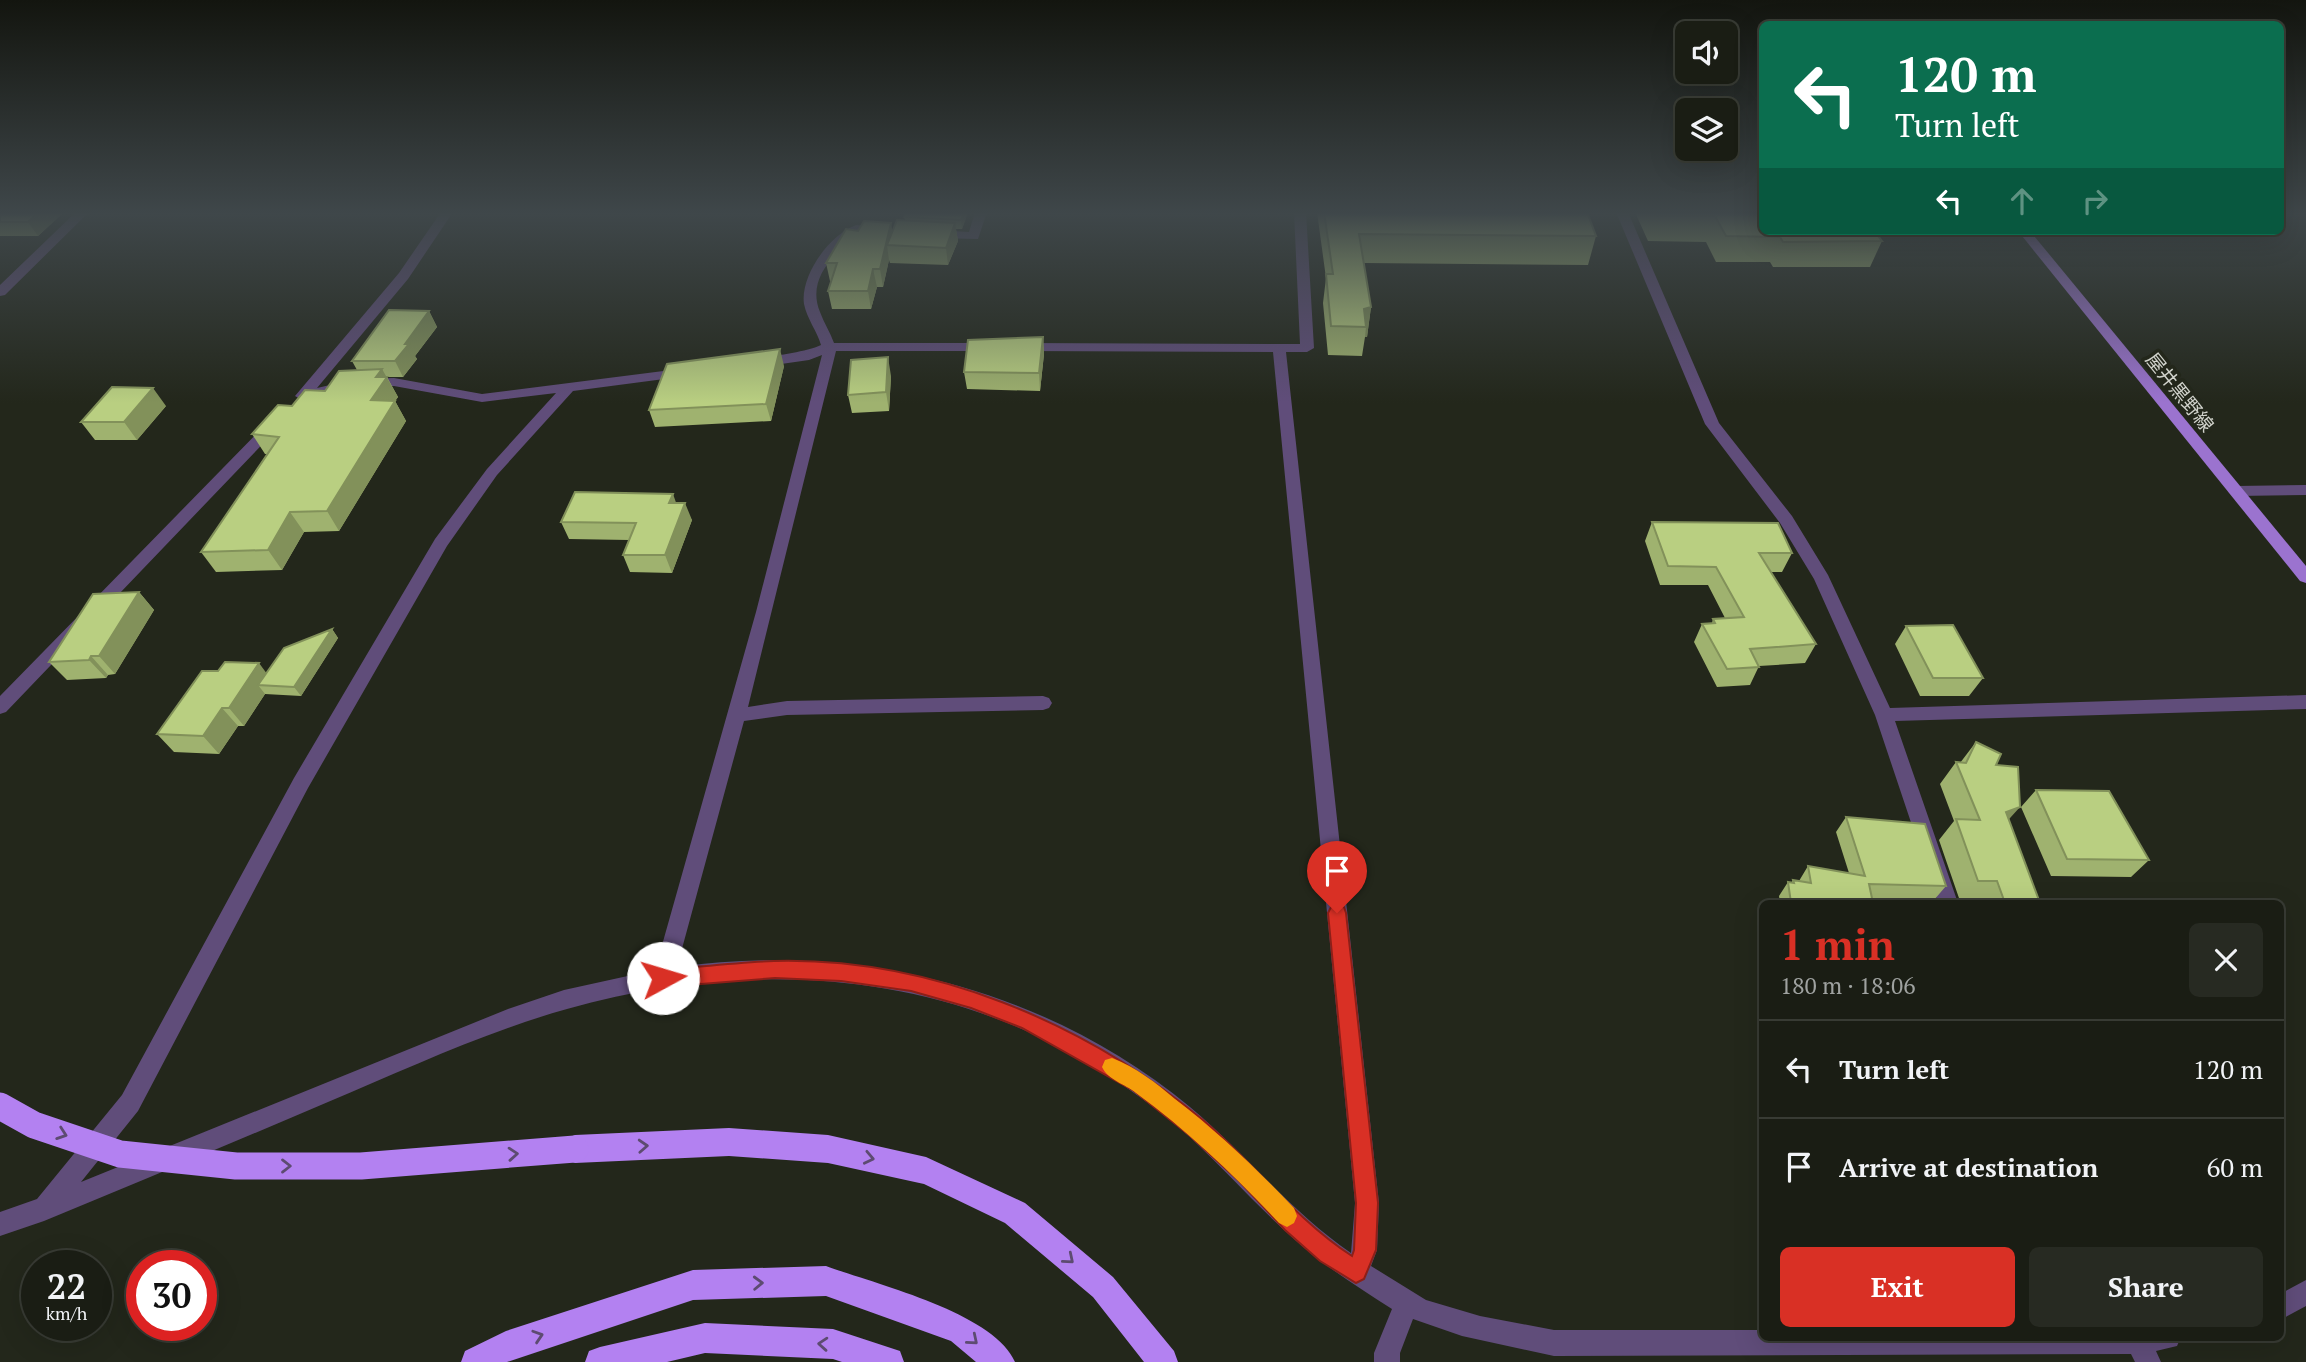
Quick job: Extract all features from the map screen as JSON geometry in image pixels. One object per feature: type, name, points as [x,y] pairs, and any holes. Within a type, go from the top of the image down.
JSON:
[{"type":"highway","points":[[0,1106],[34,1125],[120,1154],[236,1166],[361,1166],[575,1149],[729,1142],[828,1149],[926,1171],[1015,1213],[1102,1287],[1163,1362]]},
{"type":"highway","points":[[476,1362],[506,1346],[693,1285],[826,1281],[960,1329],[1000,1362]]},
{"type":"highway","points":[[600,1362],[705,1338],[833,1344],[889,1362]]},
{"type":"main road","name":"屋井黒野線","points":[[2060,276],[2306,577]]},
{"type":"street","points":[[0,292],[17,276]]},
{"type":"street","points":[[0,707],[293,405],[404,276]]},
{"type":"street","points":[[663,978],[738,715],[800,475],[829,347],[811,306],[810,289],[814,276]]},
{"type":"street","points":[[742,365],[809,356],[829,347],[1307,348],[1303,276]]},
{"type":"street","points":[[1649,276],[1712,424],[1786,520],[1822,579],[1884,715],[1947,900]]},
{"type":"street","points":[[1279,348],[1367,1203],[1365,1250],[1356,1272]]},
{"type":"street","points":[[293,405],[356,383],[394,382],[482,398],[702,370]]},
{"type":"street","points":[[44,1209],[130,1103],[301,783],[441,543],[492,472],[569,387]]},
{"type":"street","points":[[2236,491],[2306,490]]},
{"type":"street","points":[[1884,715],[2306,702]]},
{"type":"street","points":[[738,715],[787,708],[1043,703]]},
{"type":"street","points":[[0,1224],[44,1209],[488,1027],[566,999],[663,978],[775,969],[841,972],[911,982],[971,999],[1029,1021],[1141,1084],[1247,1174],[1293,1222],[1328,1253],[1406,1304],[1464,1324],[1554,1343],[2140,1347],[2157,1341]]},
{"type":"street","points":[[2284,1306],[2306,1292]]},
{"type":"street","points":[[1387,1362],[1387,1353],[1406,1304]]},
{"type":"building","points":[[833,276],[872,276],[868,291],[828,291]]},
{"type":"building","points":[[1326,276],[1366,276],[1371,307],[1364,309],[1366,327],[1331,326]]},
{"type":"building","points":[[389,310],[429,311],[395,361],[352,361]]},
{"type":"building","points":[[1043,337],[1039,373],[964,372],[968,340]]},
{"type":"building","points":[[780,349],[766,404],[649,410],[667,364]]},
{"type":"building","points":[[888,357],[886,392],[848,395],[851,360]]},
{"type":"building","points":[[382,369],[376,377],[387,377],[371,400],[395,401],[327,511],[290,512],[268,550],[201,552],[279,437],[252,434],[278,405],[292,406],[305,390],[325,391],[339,371]]},
{"type":"building","points":[[112,387],[153,388],[124,422],[81,422]]},
{"type":"building","points":[[575,492],[673,494],[669,503],[685,503],[665,555],[623,555],[636,523],[561,522]]},
{"type":"building","points":[[1652,522],[1778,523],[1792,553],[1759,553],[1816,644],[1750,649],[1759,667],[1727,669],[1702,624],[1715,623],[1713,619],[1744,617],[1716,567],[1668,566]]},
{"type":"building","points":[[139,592],[99,656],[91,656],[89,660],[49,662],[93,594]]},
{"type":"building","points":[[1953,625],[1983,678],[1933,678],[1906,626]]},
{"type":"building","points":[[332,629],[294,687],[258,685],[284,648]]},
{"type":"building","points":[[225,662],[259,663],[229,708],[222,708],[203,736],[157,734],[202,671],[218,671]]},
{"type":"building","points":[[1976,742],[2001,754],[1996,765],[2018,767],[2020,807],[2006,812],[2039,900],[2004,900],[1997,881],[1978,881],[1956,819],[1980,820],[1956,762],[1966,763]]},
{"type":"building","points":[[2036,790],[2109,791],[2149,860],[2067,859]]},
{"type":"building","points":[[1846,817],[1925,824],[1946,886],[1869,884],[1872,900],[1791,900],[1788,882],[1794,883],[1793,880],[1811,883],[1808,866],[1865,876]]},
{"type":"slow traffic","points":[[1112,1067],[1141,1084],[1196,1128],[1247,1174],[1287,1216]]},
{"type":"route","points":[[663,978],[775,969],[841,972],[911,982],[971,999],[1029,1021],[1141,1084],[1247,1174],[1293,1222],[1328,1253],[1356,1272],[1365,1250],[1367,1203],[1337,913]]}]
